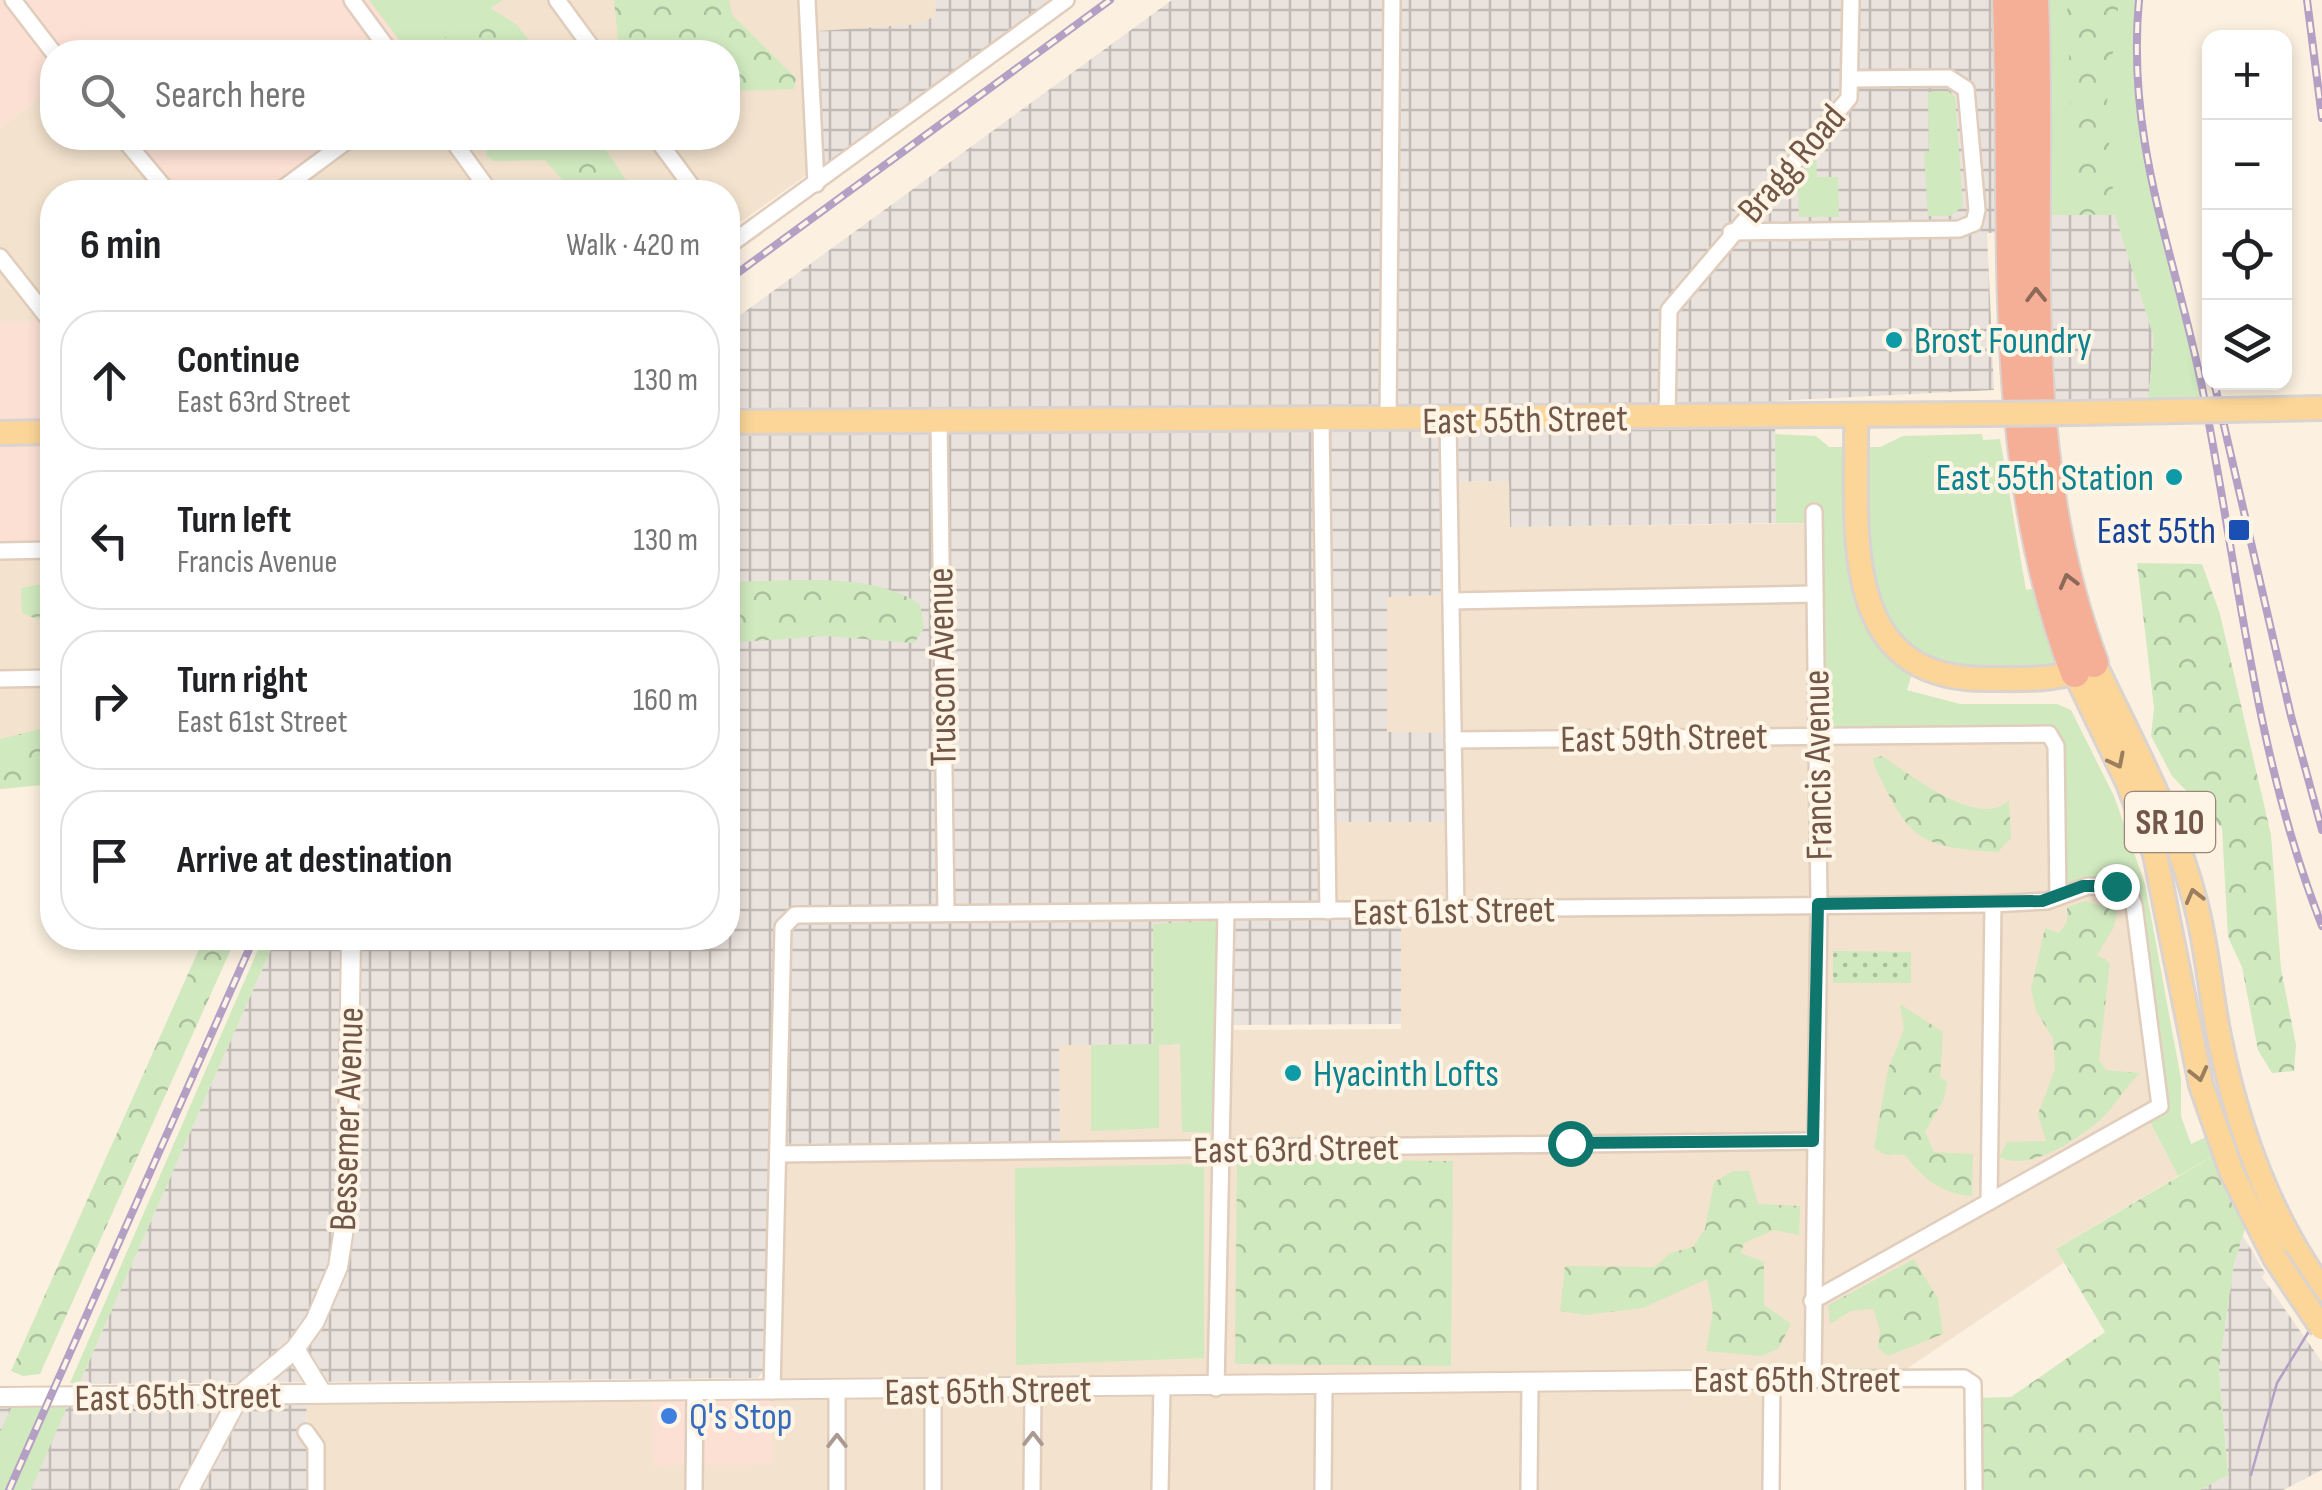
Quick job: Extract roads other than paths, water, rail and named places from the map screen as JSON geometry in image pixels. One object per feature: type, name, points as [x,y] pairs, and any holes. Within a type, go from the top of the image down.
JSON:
[{"type":"highway","points":[[1995,0],[2008,150]]},
{"type":"highway","points":[[2007,0],[2008,150],[2023,477],[2037,554],[2085,668]]},
{"type":"highway","points":[[2035,8],[2039,428],[2057,538],[2085,668]]},
{"type":"main road","name":"East 55th Street","points":[[740,422],[1448,421],[2322,408]]},
{"type":"main road","points":[[1856,415],[1863,582],[1870,611],[1885,638],[1920,667],[1952,678],[2056,678],[2085,668]]},
{"type":"main road","points":[[0,433],[40,432]]},
{"type":"main road","name":"SR 10","points":[[2085,668],[2159,797],[2183,858],[2201,924],[2233,1099],[2254,1162],[2290,1238],[2322,1289]]},
{"type":"main road","name":"SR 10","points":[[2085,668],[2155,854],[2201,1085],[2232,1172],[2275,1258],[2322,1328]]},
{"type":"street","points":[[14,0],[44,40]]},
{"type":"street","points":[[352,0],[381,40]]},
{"type":"street","points":[[558,0],[586,40]]},
{"type":"street","points":[[807,0],[816,184]]},
{"type":"street","points":[[740,235],[816,184],[1066,0]]},
{"type":"street","points":[[1388,420],[1392,0]]},
{"type":"street","points":[[1851,0],[1852,79]]},
{"type":"street","name":"Bragg Road","points":[[1666,417],[1666,317],[1731,232],[1849,98],[1852,79],[1949,78],[1966,89],[1977,210],[1974,222],[1959,229],[1731,232]]},
{"type":"street","points":[[132,150],[158,180]]},
{"type":"street","points":[[294,180],[335,150]]},
{"type":"street","points":[[459,150],[481,180]]},
{"type":"street","points":[[665,150],[687,180]]},
{"type":"street","points":[[0,257],[40,308]]},
{"type":"street","name":"Truscon Avenue","points":[[939,420],[946,914]]},
{"type":"street","points":[[1321,421],[1328,911]]},
{"type":"street","points":[[1448,421],[1456,911]]},
{"type":"street","name":"Francis Avenue","points":[[1813,1379],[1818,904],[1814,512]]},
{"type":"street","points":[[0,550],[40,550]]},
{"type":"street","points":[[1451,602],[1815,594]]},
{"type":"street","points":[[0,679],[40,678]]},
{"type":"street","name":"East 59th Street","points":[[1453,740],[2046,733],[2054,737],[2058,897]]},
{"type":"street","name":"East 61st Street","points":[[778,1154],[783,927],[794,915],[1993,904],[2058,897],[2088,886],[2127,888],[2134,904],[2162,1104],[1988,1202]]},
{"type":"street","points":[[1812,1302],[1988,1202],[1993,904]]},
{"type":"street","points":[[1216,1388],[1226,912]]},
{"type":"street","name":"Bessemer Avenue","points":[[190,1490],[240,1395],[295,1349],[328,1293],[344,1238],[352,950]]},
{"type":"street","name":"East 63rd Street","points":[[778,1154],[1813,1141]]},
{"type":"street","points":[[772,1392],[778,1154]]},
{"type":"street","points":[[295,1349],[322,1393]]},
{"type":"street","name":"East 65th Street","points":[[0,1397],[837,1392],[1964,1378],[1973,1384],[1974,1490]]},
{"type":"street","points":[[1771,1490],[1772,1379]]},
{"type":"street","points":[[1528,1490],[1530,1383]]},
{"type":"street","points":[[1160,1490],[1162,1387]]},
{"type":"street","points":[[1324,1387],[1324,1490]]},
{"type":"street","points":[[1032,1490],[1033,1388]]},
{"type":"street","points":[[933,1390],[933,1490]]},
{"type":"street","points":[[694,1490],[695,1392]]},
{"type":"street","points":[[837,1392],[837,1490]]},
{"type":"street","points":[[306,1432],[316,1446],[316,1490]]},
{"type":"tram line","points":[[2251,1475],[2277,1383],[2322,1310]]},
{"type":"railway","points":[[740,271],[1110,0]]},
{"type":"railway","points":[[2139,0],[2139,102],[2155,196],[2202,387],[2264,727],[2299,861],[2322,926]]},
{"type":"railway","points":[[2307,0],[2322,118]]},
{"type":"railway","points":[[2216,390],[2291,716],[2322,830]]},
{"type":"railway","points":[[9,1490],[249,950]]},
{"type":"place","name":"Brost Foundry","points":[[1894,340]]},
{"type":"place","name":"East 55th Station","points":[[2174,477]]},
{"type":"place","name":"East 55th","points":[[2239,530]]},
{"type":"place","name":"Hyacinth Lofts","points":[[1293,1073]]},
{"type":"place","name":"Q's Stop","points":[[669,1416]]}]
